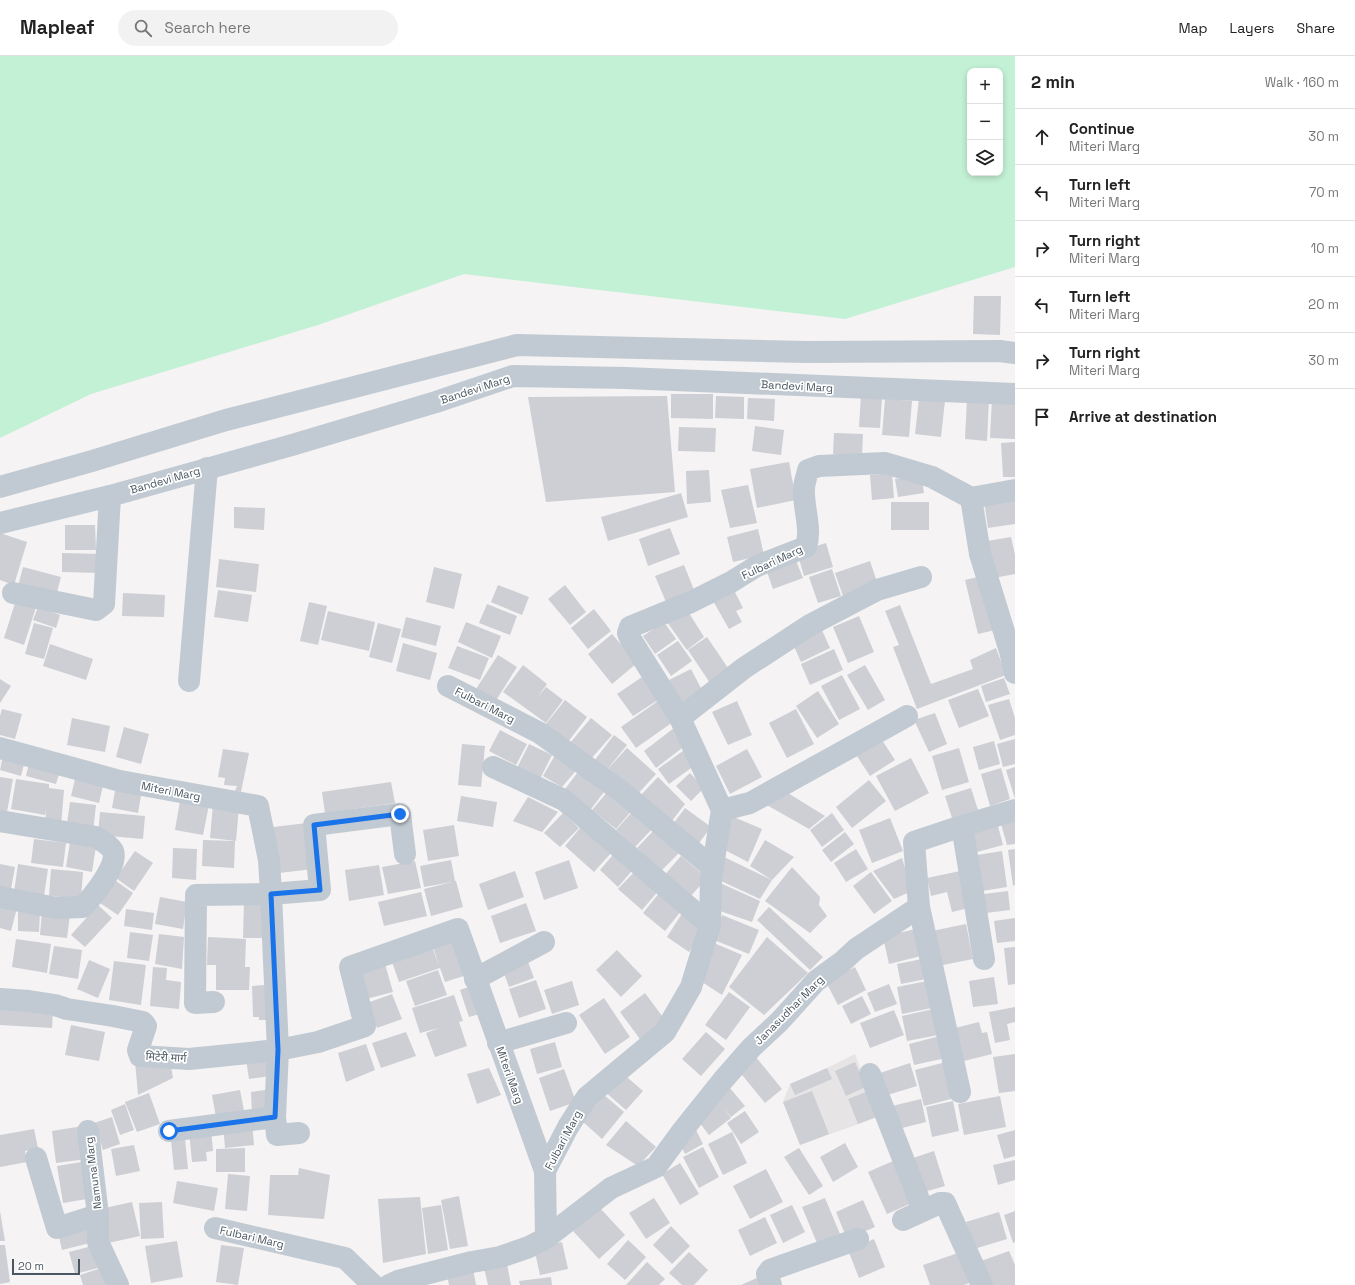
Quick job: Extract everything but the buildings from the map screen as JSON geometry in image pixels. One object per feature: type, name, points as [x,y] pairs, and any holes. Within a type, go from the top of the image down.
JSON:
[{"type":"street","points":[[0,487],[92,461],[226,420],[517,345],[806,352],[1000,350],[1015,353]]},
{"type":"street","name":"Bandevi Marg","points":[[0,523],[110,496],[292,445],[421,406],[513,376],[626,378],[1015,394]]},
{"type":"street","name":"Fulbari Marg","points":[[546,1238],[545,1171],[568,1127],[587,1097],[665,1032],[691,987],[710,925],[711,878],[722,810],[680,718],[630,638],[628,633],[630,627],[691,602],[731,582],[757,566],[806,547],[807,523],[804,488],[808,470],[819,466],[885,463],[932,477],[971,498]]},
{"type":"street","points":[[189,680],[207,468]]},
{"type":"street","points":[[1015,490],[971,498],[980,554],[1010,651],[1015,673]]},
{"type":"street","points":[[13,593],[96,610],[104,604],[110,496]]},
{"type":"street","points":[[680,718],[744,668],[810,625],[877,590],[921,577]]},
{"type":"street","name":"Fulbari Marg","points":[[448,686],[540,733],[622,792],[713,868]]},
{"type":"street","points":[[722,810],[750,803],[907,716]]},
{"type":"street","name":"Miteri Marg","points":[[0,748],[120,781],[258,806],[268,860],[271,894],[278,1050],[275,1117],[277,1134],[299,1133]]},
{"type":"street","points":[[494,767],[564,800],[710,925]]},
{"type":"street","points":[[960,1092],[919,907],[914,842],[1015,810]]},
{"type":"street","points":[[214,1002],[194,1003],[196,895],[271,894],[320,890],[314,825],[400,814],[405,854]]},
{"type":"street","points":[[0,821],[96,837],[108,845],[113,851],[114,859],[102,885],[83,907],[56,908],[0,897]]},
{"type":"street","points":[[962,826],[984,959]]},
{"type":"street","name":"Janasudhar Marg","points":[[546,1238],[611,1188],[656,1167],[723,1080],[752,1047],[779,1022],[816,981],[842,962],[856,949],[919,907]]},
{"type":"street","name":"Miteri Marg","points":[[278,1050],[318,1042],[365,1026],[350,967],[458,929],[545,1171]]},
{"type":"street","points":[[475,979],[544,942]]},
{"type":"street","name":"मिटेरी मार्ग","points":[[0,999],[29,1001],[143,1022],[146,1026],[138,1050],[140,1056],[189,1059],[278,1050]]},
{"type":"street","points":[[498,1043],[566,1023]]},
{"type":"street","points":[[870,1074],[924,1210]]},
{"type":"street","points":[[169,1131],[275,1117]]},
{"type":"street","name":"Namuna Marg","points":[[88,1131],[98,1215],[98,1242],[118,1285]]},
{"type":"street","name":"Namuna Marg","points":[[36,1158],[57,1228],[98,1215]]},
{"type":"street","points":[[903,1220],[940,1203],[945,1203],[982,1285]]},
{"type":"street","name":"Fulbari Marg","points":[[215,1228],[345,1258],[373,1285]]},
{"type":"street","points":[[388,1285],[398,1281],[472,1262],[500,1257],[529,1247],[546,1238]]},
{"type":"street","points":[[772,1285],[767,1274],[770,1270],[858,1239]]},
{"type":"shaded area","points":[[855,1054],[878,1117],[800,1145],[783,1102],[790,1084]]},
{"type":"green space","points":[[0,56],[1015,56],[1015,267],[845,319],[464,274],[318,325],[91,394],[0,438]]},
{"type":"route","points":[[169,1131],[275,1117],[278,1050],[271,894],[320,890],[314,825],[400,814]]}]
